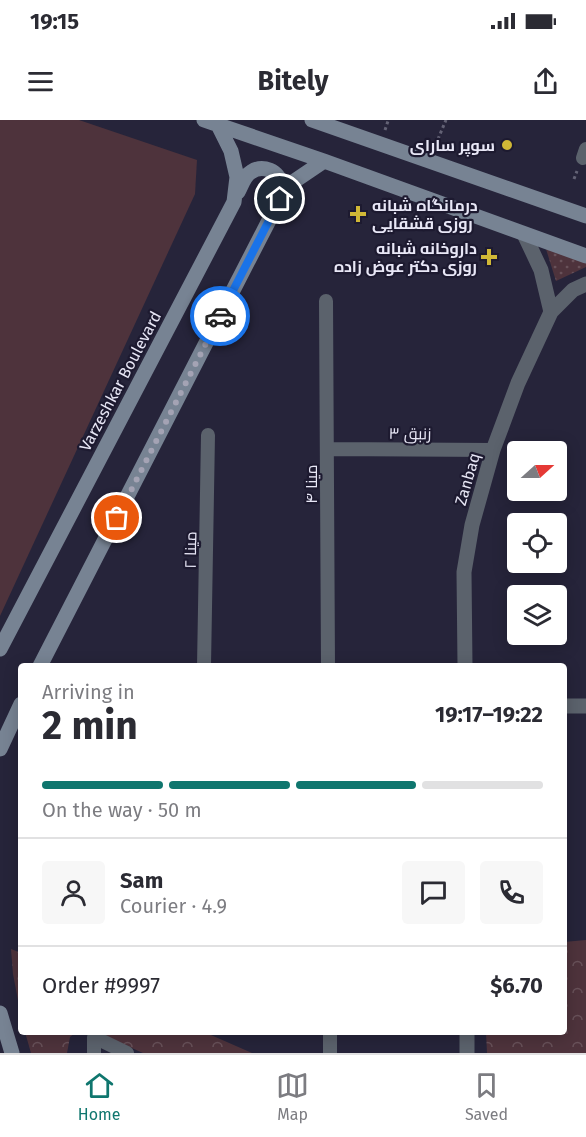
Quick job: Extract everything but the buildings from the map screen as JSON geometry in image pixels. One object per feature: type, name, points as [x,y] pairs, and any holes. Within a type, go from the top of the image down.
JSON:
[{"type":"main road","points":[[312,120],[586,216]]},
{"type":"main road","points":[[211,122],[324,160],[586,256]]},
{"type":"main road","name":"Varzeshkar Boulevard","points":[[0,649],[234,202],[237,177],[231,151],[211,122]]},
{"type":"main road","points":[[42,663],[280,199],[293,182],[324,160]]},
{"type":"main road","points":[[234,202],[245,178],[251,172],[266,169],[272,170],[281,183],[280,199]]},
{"type":"main road","points":[[0,749],[18,710]]},
{"type":"main road","points":[[0,1013],[12,1053]]},
{"type":"street","points":[[524,234],[541,270],[551,312]]},
{"type":"street","name":"Zanbaq","points":[[465,663],[464,572],[472,525],[494,450],[518,383],[551,312],[573,290],[586,284]]},
{"type":"street","name":"مینا ۴","points":[[326,301],[328,663]]},
{"type":"street","name":"مینا ۲","points":[[204,663],[208,435]]},
{"type":"street","name":"زنبق ۳","points":[[327,449],[494,450]]},
{"type":"street","points":[[567,706],[586,706]]},
{"type":"street","points":[[330,1035],[330,1053]]},
{"type":"street","points":[[467,1035],[468,1053]]},
{"type":"street","points":[[94,1053],[94,1037],[127,1053]]},
{"type":"path","points":[[438,139],[446,120]]},
{"type":"green space","points":[[0,120],[79,120],[197,160],[195,194],[0,616]]},
{"type":"green space","points":[[546,249],[586,261],[586,267],[556,281]]},
{"type":"green space","points":[[586,940],[586,1053],[487,1053],[486,1035],[567,1035],[567,942]]},
{"type":"green space","points":[[11,949],[18,952],[18,1000]]},
{"type":"green space","points":[[26,1035],[72,1035],[67,1053],[31,1053]]},
{"type":"green space","points":[[103,1035],[211,1035],[252,1053],[143,1053]]},
{"type":"way so far","points":[[117,518],[220,316]]},
{"type":"place","name":"سوپر سارای","points":[[507,145]]},
{"type":"place","name":"درمانگاه شبانه روزی قشقایی","points":[[358,214]]},
{"type":"place","name":"داروخانه شبانه روزی دکتر عوض زاده","points":[[489,257]]},
{"type":"route","points":[[220,316],[280,199]]}]
